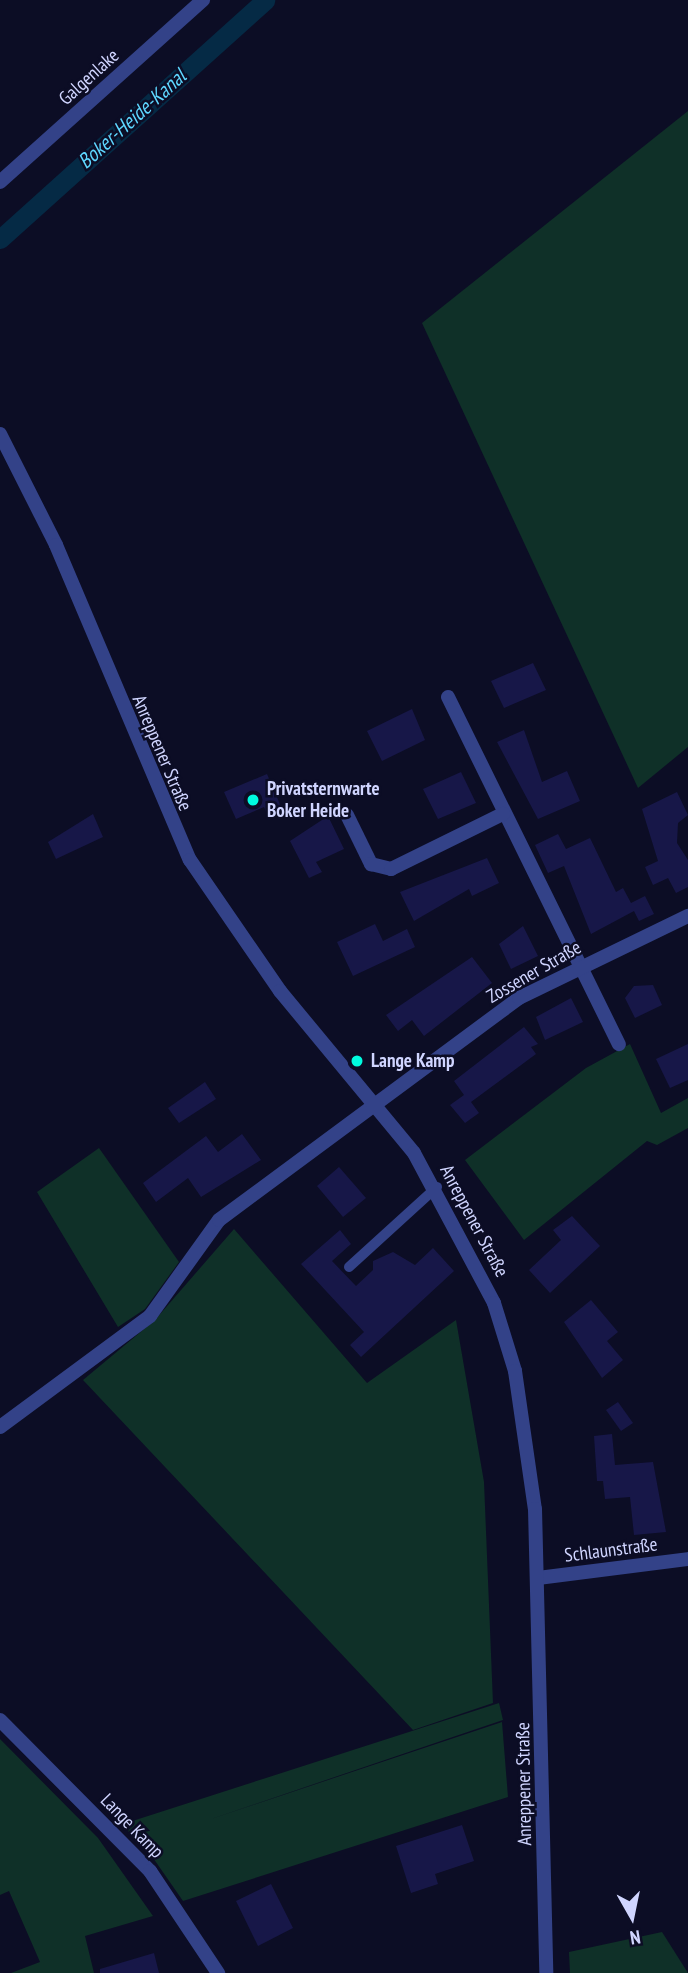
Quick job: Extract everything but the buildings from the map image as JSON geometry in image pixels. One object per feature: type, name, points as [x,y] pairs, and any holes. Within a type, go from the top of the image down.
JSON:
[{"type":"street","name":"Galgenlake","points":[[0,182],[203,0]]},
{"type":"street","name":"Anreppener Straße","points":[[0,434],[56,545],[190,860],[280,991],[375,1104],[437,1187],[494,1303],[515,1371],[538,1578],[547,1973]]},
{"type":"street","points":[[448,697],[503,814],[619,1044]]},
{"type":"street","points":[[347,815],[371,864],[391,869],[503,814]]},
{"type":"street","name":"Zossener Straße","points":[[375,1104],[519,998],[580,966],[688,916]]},
{"type":"street","points":[[0,1427],[150,1316],[219,1220],[375,1104]]},
{"type":"street","name":"Schlaunstraße","points":[[538,1578],[688,1559]]},
{"type":"street","name":"Lange Kamp","points":[[0,1720],[150,1871],[218,1973]]},
{"type":"lane","points":[[349,1267],[437,1187]]},
{"type":"green space","points":[[688,111],[688,747],[638,788],[422,323]]},
{"type":"green space","points":[[630,1044],[661,1113],[688,1098],[688,1128],[657,1145],[647,1141],[524,1240],[465,1160],[586,1068]]},
{"type":"green space","points":[[99,1148],[179,1262],[145,1309],[118,1327],[37,1192]]},
{"type":"green space","points":[[234,1229],[367,1383],[456,1320],[484,1482],[493,1703],[413,1730],[83,1380],[155,1320]]},
{"type":"green space","points":[[499,1703],[503,1720],[208,1820],[502,1722],[508,1797],[183,1901],[142,1842],[120,1825]]},
{"type":"green space","points":[[0,1739],[98,1838],[153,1916],[85,1936],[94,1973],[11,1973],[40,1962],[9,1891],[0,1895]]},
{"type":"green space","points":[[662,1932],[688,1973],[570,1973],[569,1952]]},
{"type":"waterway","name":"Boker-Heide-Kanal","points":[[0,239],[265,0]]},
{"type":"place","name":"Privatsternwarte Boker Heide","points":[[253,800]]},
{"type":"place","name":"Lange Kamp","points":[[357,1061]]}]
